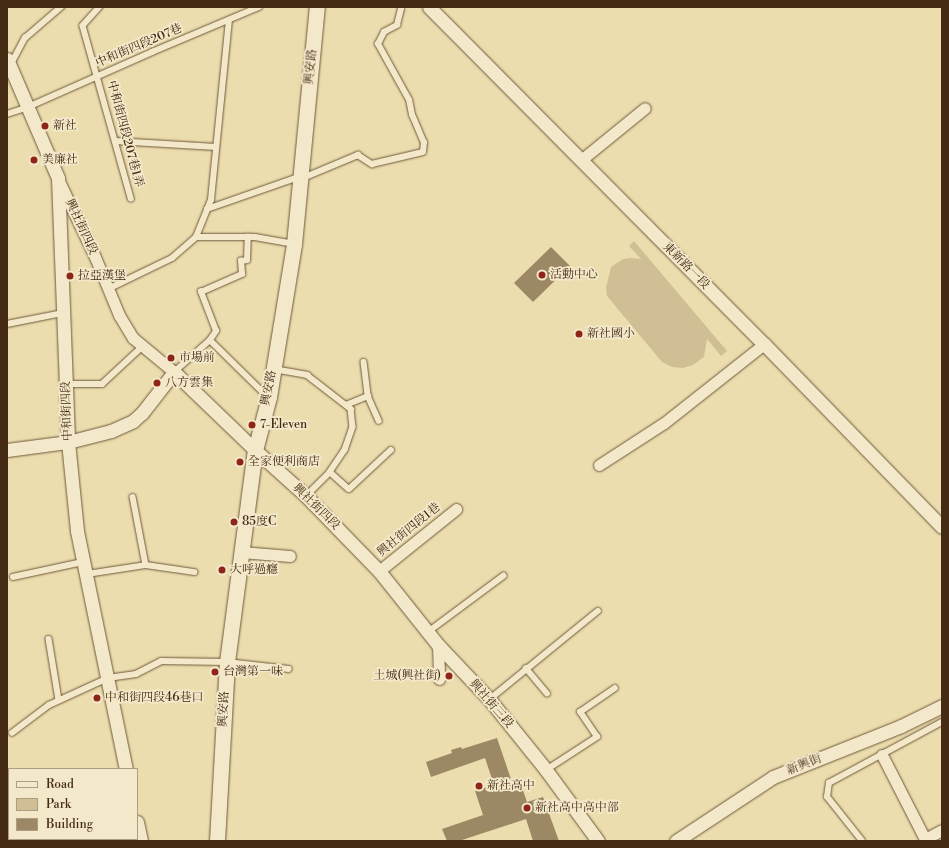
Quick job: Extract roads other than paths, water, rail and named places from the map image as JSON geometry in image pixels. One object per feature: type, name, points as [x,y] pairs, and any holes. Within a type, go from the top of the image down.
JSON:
[{"type":"main road","name":"興安路","points":[[217,841],[227,662],[255,450],[269,397],[294,244],[299,178],[317,7]]},
{"type":"street","name":"東新路一段","points":[[429,7],[764,344],[942,527]]},
{"type":"street","name":"中和街四段","points":[[8,62],[58,178],[68,442],[77,531],[126,768]]},
{"type":"street","points":[[581,160],[645,108]]},
{"type":"street","name":"興社街四段","points":[[58,178],[95,256],[118,315],[133,338],[174,372],[255,450],[306,496],[379,571]]},
{"type":"street","points":[[599,465],[664,423],[764,344]]},
{"type":"street","points":[[7,450],[68,442],[112,431],[133,421],[142,413],[174,372]]},
{"type":"street","name":"興社街四段1巷","points":[[379,571],[456,509]]},
{"type":"street","points":[[241,552],[290,556]]},
{"type":"street","name":"興社街三段","points":[[379,571],[438,645],[489,699],[546,770],[598,841]]},
{"type":"street","points":[[438,645],[439,679]]},
{"type":"street","name":"新興街","points":[[676,841],[773,778],[901,726],[942,706]]},
{"type":"street","points":[[882,755],[923,840],[942,830]]},
{"type":"lane","points":[[8,62],[25,38],[61,7]]},
{"type":"lane","name":"中和街四段207巷1弄","points":[[100,7],[83,26],[131,198]]},
{"type":"lane","name":"中和街四段207巷","points":[[7,114],[28,107],[259,7]]},
{"type":"lane","points":[[207,209],[299,178],[358,155],[372,164],[423,152],[424,143],[412,115],[409,100],[378,44],[384,32],[397,25],[400,9]]},
{"type":"lane","points":[[108,289],[172,258],[196,237],[211,200],[229,21]]},
{"type":"lane","points":[[115,141],[216,148]]},
{"type":"lane","points":[[196,237],[248,237],[294,244]]},
{"type":"lane","points":[[174,372],[210,340],[216,331],[201,292],[242,274],[241,261],[247,260],[248,237]]},
{"type":"lane","points":[[7,324],[63,313]]},
{"type":"lane","points":[[210,340],[269,397]]},
{"type":"lane","points":[[66,384],[102,384],[143,346]]},
{"type":"lane","points":[[364,362],[368,396],[379,421]]},
{"type":"lane","points":[[273,369],[307,375],[351,409],[353,427],[345,450],[330,472],[306,496]]},
{"type":"lane","points":[[346,405],[368,396]]},
{"type":"lane","points":[[330,472],[349,489],[390,450]]},
{"type":"lane","points":[[133,497],[146,565]]},
{"type":"lane","points":[[13,577],[85,568],[146,565],[194,572]]},
{"type":"lane","points":[[428,632],[503,576]]},
{"type":"lane","points":[[489,699],[598,611]]},
{"type":"lane","points":[[49,639],[59,700]]},
{"type":"lane","points":[[12,734],[49,705],[59,700],[108,678],[136,674],[161,661],[227,662],[289,669]]},
{"type":"lane","points":[[526,668],[546,693]]},
{"type":"lane","points":[[546,770],[597,737],[580,712],[615,688]]},
{"type":"lane","points":[[862,841],[827,797],[829,783],[942,722]]},
{"type":"place","name":"新社","points":[[45,126]]},
{"type":"place","name":"美廉社","points":[[34,160]]},
{"type":"place","name":"活動中心","points":[[542,275]]},
{"type":"place","name":"拉亞漢堡","points":[[70,276]]},
{"type":"place","name":"新社國小","points":[[579,334]]},
{"type":"place","name":"市場前","points":[[171,358]]},
{"type":"place","name":"八方雲集","points":[[157,383]]},
{"type":"place","name":"7-Eleven","points":[[252,425]]},
{"type":"place","name":"全家便利商店","points":[[240,462]]},
{"type":"place","name":"85度C","points":[[234,522]]},
{"type":"place","name":"大呼過癮","points":[[222,570]]},
{"type":"place","name":"台灣第一味","points":[[215,672]]},
{"type":"place","name":"土城(興社街)","points":[[449,676]]},
{"type":"place","name":"中和街四段46巷口","points":[[97,698]]},
{"type":"place","name":"新社高中","points":[[479,786]]},
{"type":"place","name":"新社高中高中部","points":[[527,808]]}]
